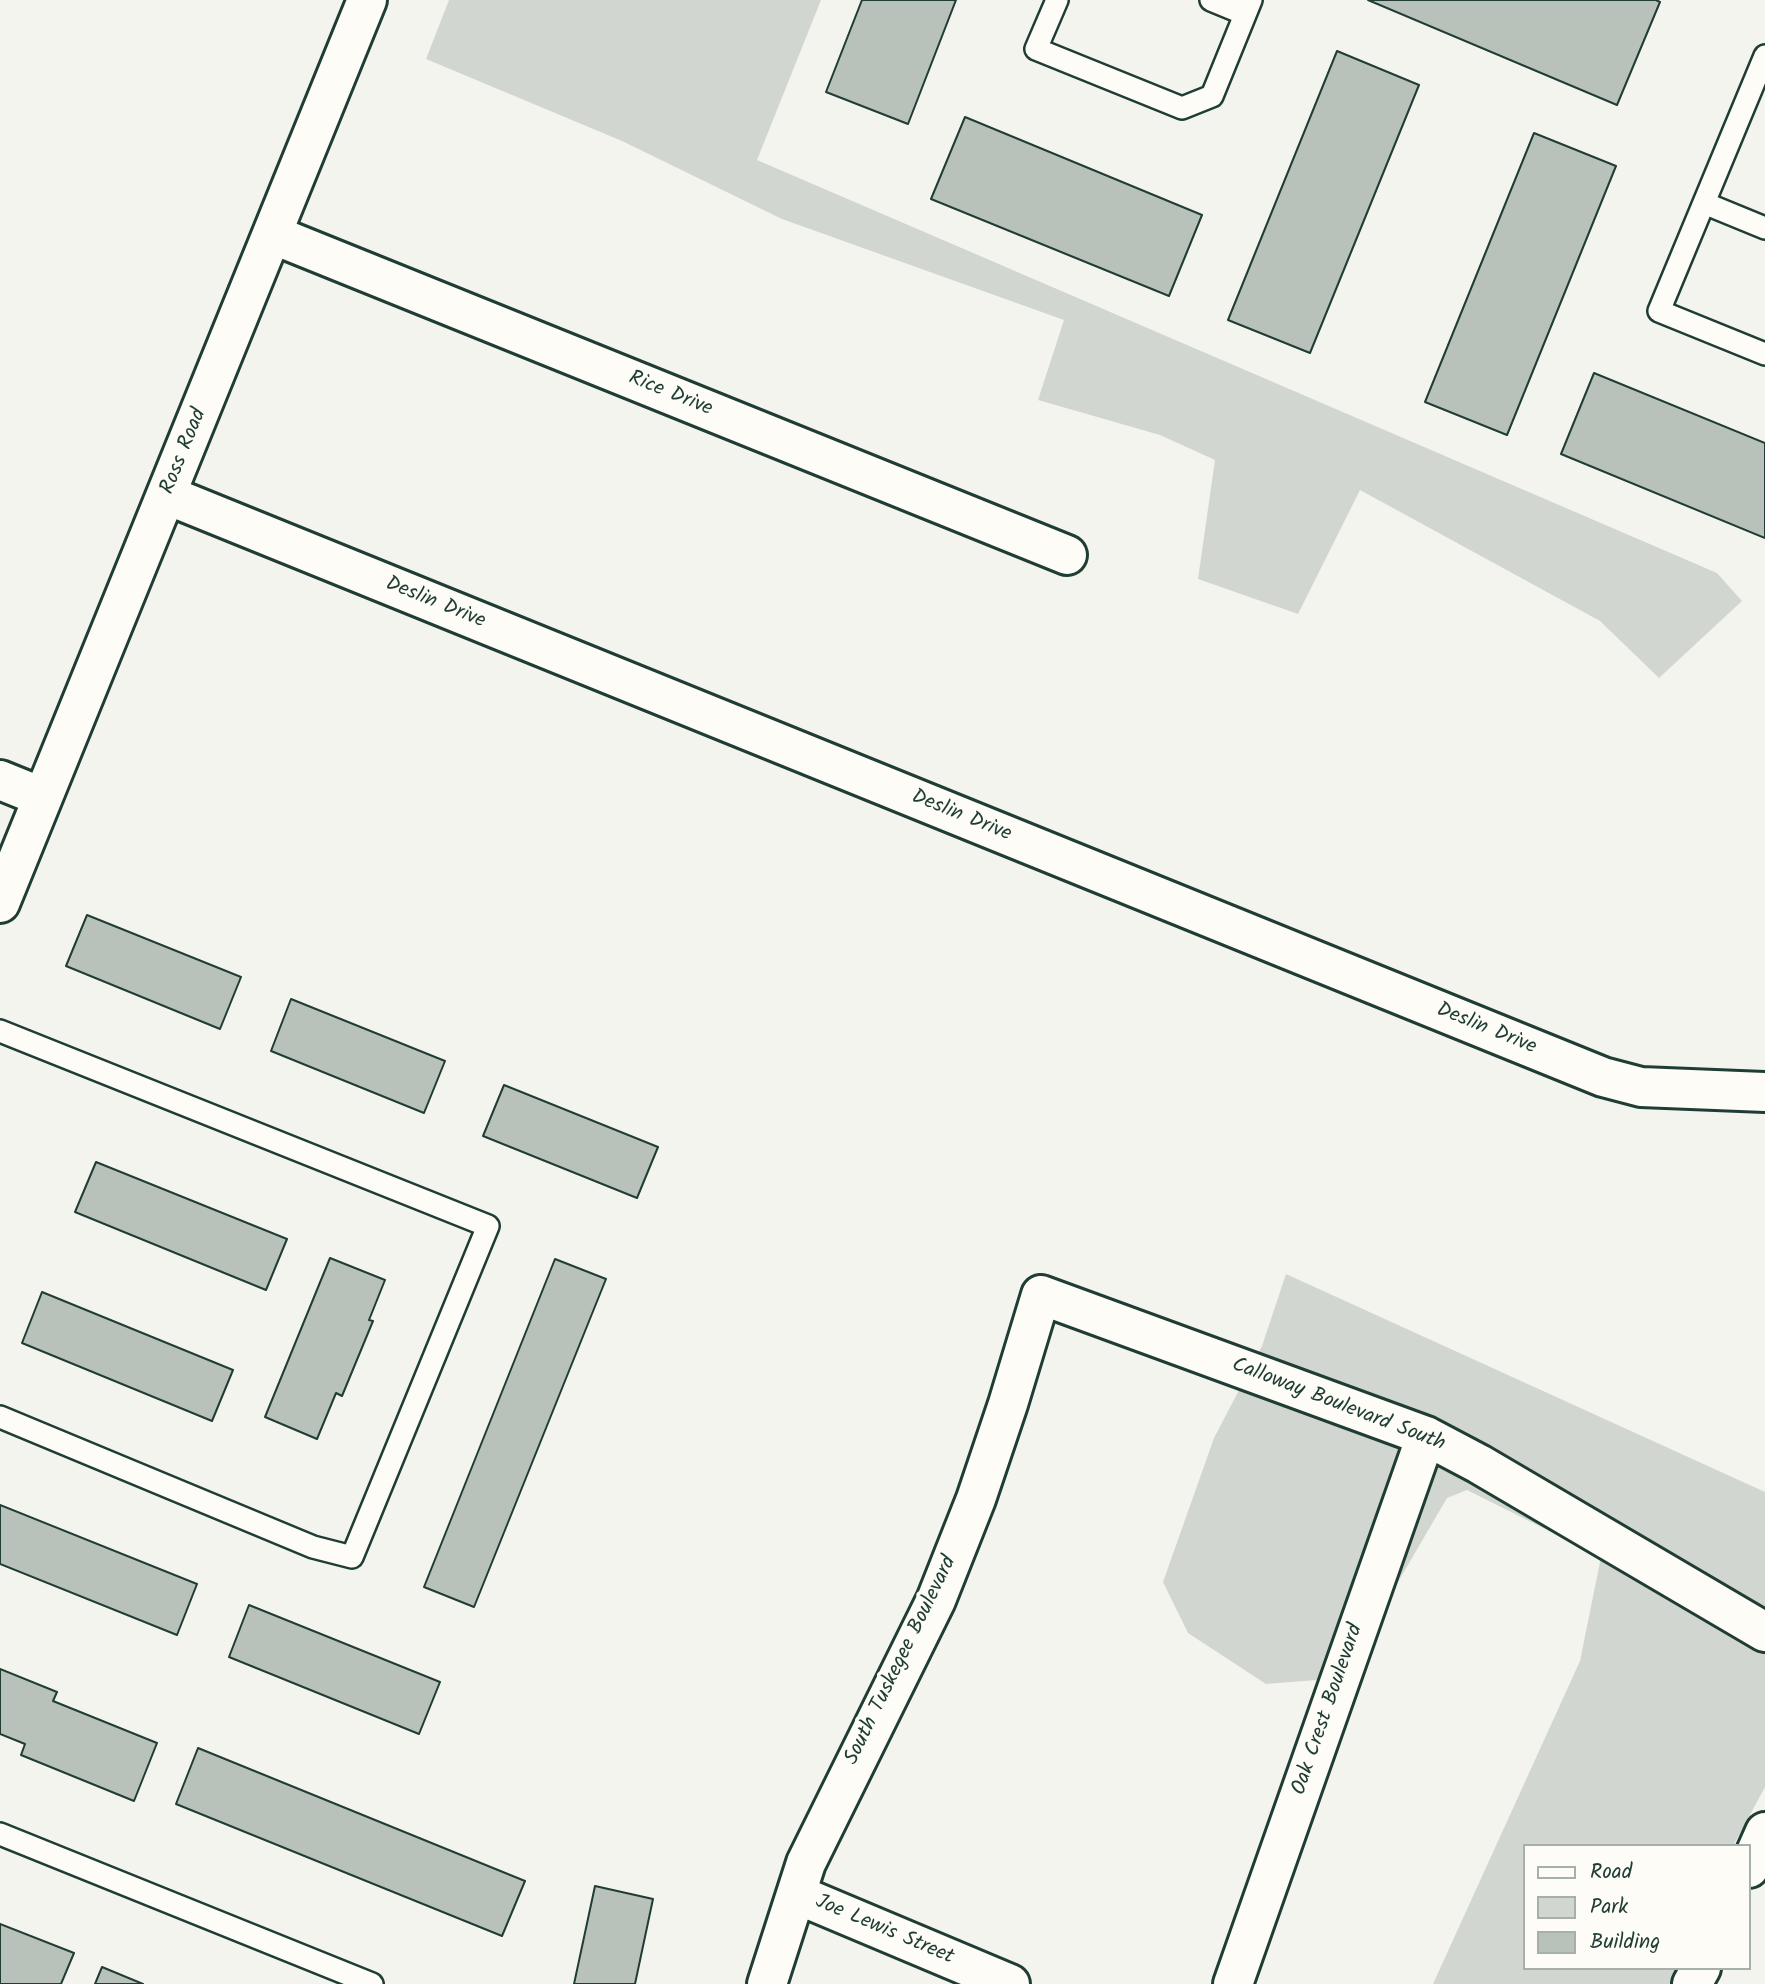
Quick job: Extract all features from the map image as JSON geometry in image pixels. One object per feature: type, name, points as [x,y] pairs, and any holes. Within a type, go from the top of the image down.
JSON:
[{"type":"street","name":"Ross Road","points":[[0,904],[368,0]]},
{"type":"street","name":"Rice Drive","points":[[274,235],[1067,555]]},
{"type":"street","name":"Deslin Drive","points":[[167,495],[1602,1077],[1641,1087],[1765,1092]]},
{"type":"street","points":[[0,780],[42,797]]},
{"type":"street","name":"Calloway Boulevard South","points":[[1041,1295],[1426,1436],[1479,1464],[1765,1632]]},
{"type":"street","name":"South Tuskegee Boulevard","points":[[767,1984],[806,1863],[936,1600],[980,1488],[1041,1295]]},
{"type":"street","name":"Oak Crest Boulevard","points":[[1233,1984],[1426,1436]]},
{"type":"street","points":[[1751,1864],[1765,1832]]},
{"type":"street","name":"Joe Lewis Street","points":[[796,1894],[1010,1984]]},
{"type":"lane","points":[[1057,0],[1036,49],[1182,108],[1212,96],[1248,7],[1211,0]]},
{"type":"lane","points":[[1765,56],[1659,311],[1765,354]]},
{"type":"lane","points":[[1704,203],[1765,228]]},
{"type":"lane","points":[[0,1031],[488,1226],[352,1557],[313,1547],[0,1417]]},
{"type":"lane","points":[[0,1834],[372,1984]]},
{"type":"green space","points":[[449,0],[821,0],[757,160],[1717,573],[1742,601],[1659,678],[1600,621],[1360,490],[1298,614],[1198,579],[1215,460],[1160,435],[1038,400],[1064,320],[782,219],[622,141],[426,59]]},
{"type":"green space","points":[[1286,1274],[1765,1492],[1765,1787],[1734,1844],[1524,1844],[1524,1970],[1677,1970],[1672,1984],[1433,1984],[1580,1661],[1601,1557],[1467,1490],[1447,1498],[1342,1678],[1266,1684],[1188,1633],[1163,1582],[1214,1438],[1262,1346]]},
{"type":"building","points":[[862,0],[956,0],[908,124],[826,92]]},
{"type":"building","points":[[1368,0],[1656,0],[1660,2],[1617,105]]},
{"type":"building","points":[[1337,51],[1419,85],[1310,353],[1228,320]]},
{"type":"building","points":[[965,117],[1202,215],[1169,296],[931,199]]},
{"type":"building","points":[[1534,133],[1616,166],[1507,435],[1425,402]]},
{"type":"building","points":[[1594,373],[1765,443],[1765,538],[1561,454]]},
{"type":"building","points":[[87,915],[241,977],[220,1029],[66,966]]},
{"type":"building","points":[[291,999],[445,1061],[424,1113],[271,1051]]},
{"type":"building","points":[[504,1085],[658,1147],[637,1198],[483,1136]]},
{"type":"building","points":[[96,1162],[287,1239],[266,1290],[75,1212]]},
{"type":"building","points":[[330,1258],[385,1280],[369,1320],[373,1321],[342,1396],[336,1393],[317,1439],[265,1417]]},
{"type":"building","points":[[555,1259],[606,1279],[474,1607],[424,1587]]},
{"type":"building","points":[[42,1292],[233,1370],[212,1421],[22,1343]]},
{"type":"building","points":[[0,1505],[197,1584],[177,1635],[0,1564]]},
{"type":"building","points":[[249,1605],[440,1682],[419,1734],[229,1657]]},
{"type":"building","points":[[0,1669],[57,1692],[53,1701],[157,1743],[134,1801],[21,1755],[25,1744],[0,1734]]},
{"type":"building","points":[[198,1748],[525,1881],[502,1936],[176,1804]]},
{"type":"building","points":[[595,1886],[653,1899],[635,1984],[574,1984]]},
{"type":"building","points":[[0,1924],[74,1953],[61,1984],[0,1984]]},
{"type":"building","points":[[102,1967],[143,1984],[95,1984]]}]
